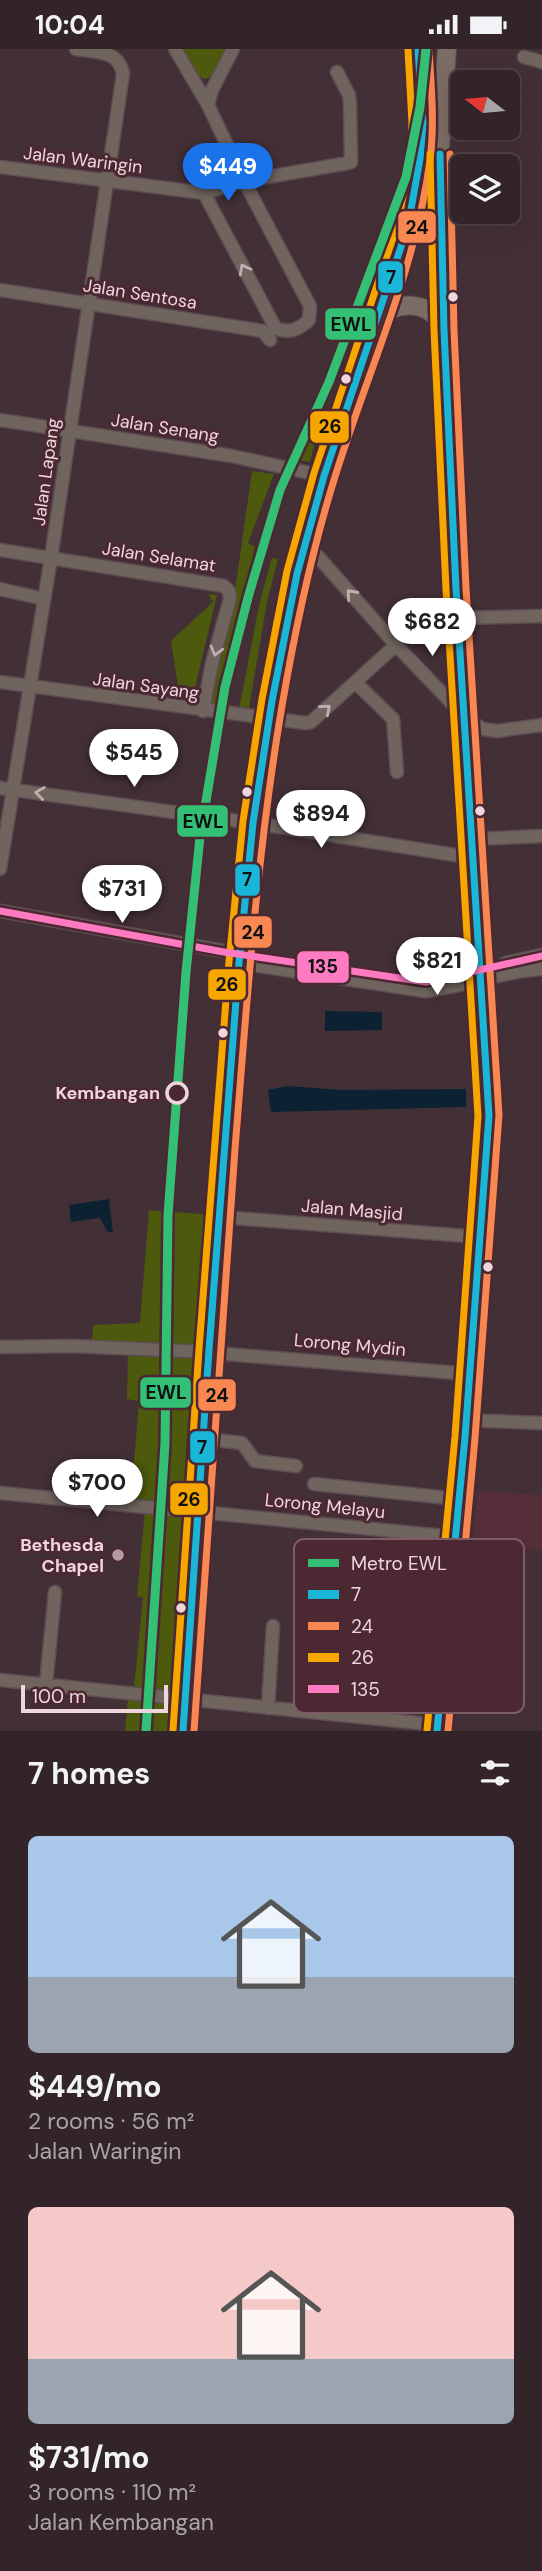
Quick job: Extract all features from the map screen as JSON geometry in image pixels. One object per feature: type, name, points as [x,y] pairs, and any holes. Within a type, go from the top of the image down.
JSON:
[{"type":"main road","points":[[418,49],[423,103]]},
{"type":"main road","points":[[183,1731],[197,1518],[214,1352],[240,958],[253,823],[289,611],[306,543],[324,476],[408,226],[420,159],[430,49]]},
{"type":"main road","points":[[447,49],[439,162],[444,330],[458,618],[489,1116],[470,1374],[454,1537]]},
{"type":"main road","points":[[374,325],[390,310],[411,305],[431,312],[444,330]]},
{"type":"street","name":"Jalan Lapang","points":[[0,869],[6,789],[29,687],[51,558],[122,79],[120,63],[113,56],[76,49]]},
{"type":"street","points":[[175,49],[208,105],[244,181],[310,306],[309,320],[299,329],[273,334],[204,193]]},
{"type":"street","points":[[208,105],[212,90],[233,49]]},
{"type":"street","points":[[524,57],[542,62]]},
{"type":"street","name":"Jalan Waringin","points":[[0,167],[204,193],[244,181],[351,162],[349,95],[337,72]]},
{"type":"street","name":"Jalan Sentosa","points":[[0,290],[273,334]]},
{"type":"street","name":"Jalan Senang","points":[[0,420],[232,456],[324,476]]},
{"type":"street","points":[[306,543],[396,645],[466,718],[482,729],[497,731],[542,725]]},
{"type":"street","name":"Jalan Selamat","points":[[0,550],[224,586],[229,591],[230,599],[212,663],[203,711]]},
{"type":"street","points":[[0,589],[44,599]]},
{"type":"street","points":[[458,618],[542,616]]},
{"type":"street","name":"Jalan Sayang","points":[[0,682],[203,711],[311,722],[396,645]]},
{"type":"street","points":[[356,683],[393,719],[397,772]]},
{"type":"street","points":[[6,789],[253,823],[474,859]]},
{"type":"street","points":[[473,839],[542,835]]},
{"type":"street","points":[[0,911],[240,958]]},
{"type":"street","points":[[0,918],[425,990],[445,988],[528,957],[542,956]]},
{"type":"street","points":[[480,975],[542,968]]},
{"type":"street","name":"Jalan Masjid","points":[[221,1217],[480,1237]]},
{"type":"street","name":"Lorong Mydin","points":[[0,1347],[73,1346],[214,1352],[470,1374]]},
{"type":"street","points":[[466,1420],[542,1423]]},
{"type":"street","points":[[204,1439],[242,1443],[255,1461],[296,1466]]},
{"type":"street","points":[[314,1484],[458,1499]]},
{"type":"street","name":"Lorong Melayu","points":[[0,1493],[197,1518],[211,1513],[454,1537]]},
{"type":"street","points":[[46,1684],[55,1592]]},
{"type":"street","points":[[268,1708],[273,1626]]},
{"type":"street","points":[[0,1681],[294,1711]]},
{"type":"street","points":[[310,1713],[438,1728]]},
{"type":"shaded area","points":[[478,1491],[542,1495],[542,1550],[524,1549],[524,1539],[473,1539]]},
{"type":"green space","points":[[182,49],[227,49],[215,71],[205,79],[196,71]]},
{"type":"green space","points":[[339,353],[310,462],[292,459]]},
{"type":"green space","points":[[252,471],[274,474],[248,543],[255,547],[215,705],[209,701],[235,591]]},
{"type":"green space","points":[[272,558],[278,559],[267,602],[249,708],[239,709],[260,601]]},
{"type":"green space","points":[[208,594],[217,595],[192,700],[180,698],[171,641],[213,602]]},
{"type":"green space","points":[[149,1210],[214,1215],[202,1347],[92,1343],[93,1325],[140,1323]]},
{"type":"green space","points":[[128,1353],[201,1357],[191,1506],[128,1501],[139,1401],[127,1399]]},
{"type":"green space","points":[[145,1511],[190,1516],[178,1693],[134,1688],[143,1598],[137,1596]]},
{"type":"green space","points":[[128,1697],[178,1702],[175,1731],[125,1731]]},
{"type":"water","points":[[325,1011],[382,1012],[382,1030],[325,1031]]},
{"type":"water","points":[[287,1086],[340,1090],[466,1089],[466,1107],[271,1112],[268,1090]]},
{"type":"water","points":[[109,1199],[113,1233],[107,1231],[100,1218],[71,1222],[69,1205]]},
{"type":"metro line","name":"EWL","points":[[146,1731],[165,1444],[168,1215],[186,972],[200,837],[225,687],[249,594],[280,490],[329,382],[406,177],[420,107],[426,49]]},
{"type":"transit line","name":"7","points":[[183,1731],[209,1350],[239,962],[253,823],[272,701],[297,574],[324,476],[408,226],[420,159],[423,123],[418,49]]},
{"type":"transit line","name":"24","points":[[194,1731],[244,1038],[259,871],[273,761],[292,649],[318,536],[334,480],[402,282],[423,201],[432,132],[429,49]]},
{"type":"transit line","name":"26","points":[[173,1730],[199,1349],[229,961],[243,821],[262,699],[287,571],[314,473],[398,223],[410,158],[412,123],[408,50]]},
{"type":"transit line","name":"26","points":[[430,154],[434,330],[446,589],[478,1116],[445,1539]]},
{"type":"transit line","name":"7","points":[[440,154],[444,330],[456,589],[489,1116],[455,1539]]},
{"type":"transit line","name":"24","points":[[452,224],[466,588],[499,1115],[466,1539]]},
{"type":"transit line","name":"135","points":[[0,911],[224,952],[426,982],[542,956]]},
{"type":"transit line","name":"26","points":[[427,1730],[429,1713]]},
{"type":"transit line","name":"7","points":[[437,1731],[439,1713]]},
{"type":"transit line","name":"24","points":[[448,1731],[450,1713]]},
{"type":"place","name":"Kembangan","points":[[177,1093]]},
{"type":"place","name":"Bethesda Chapel","points":[[118,1555]]}]
